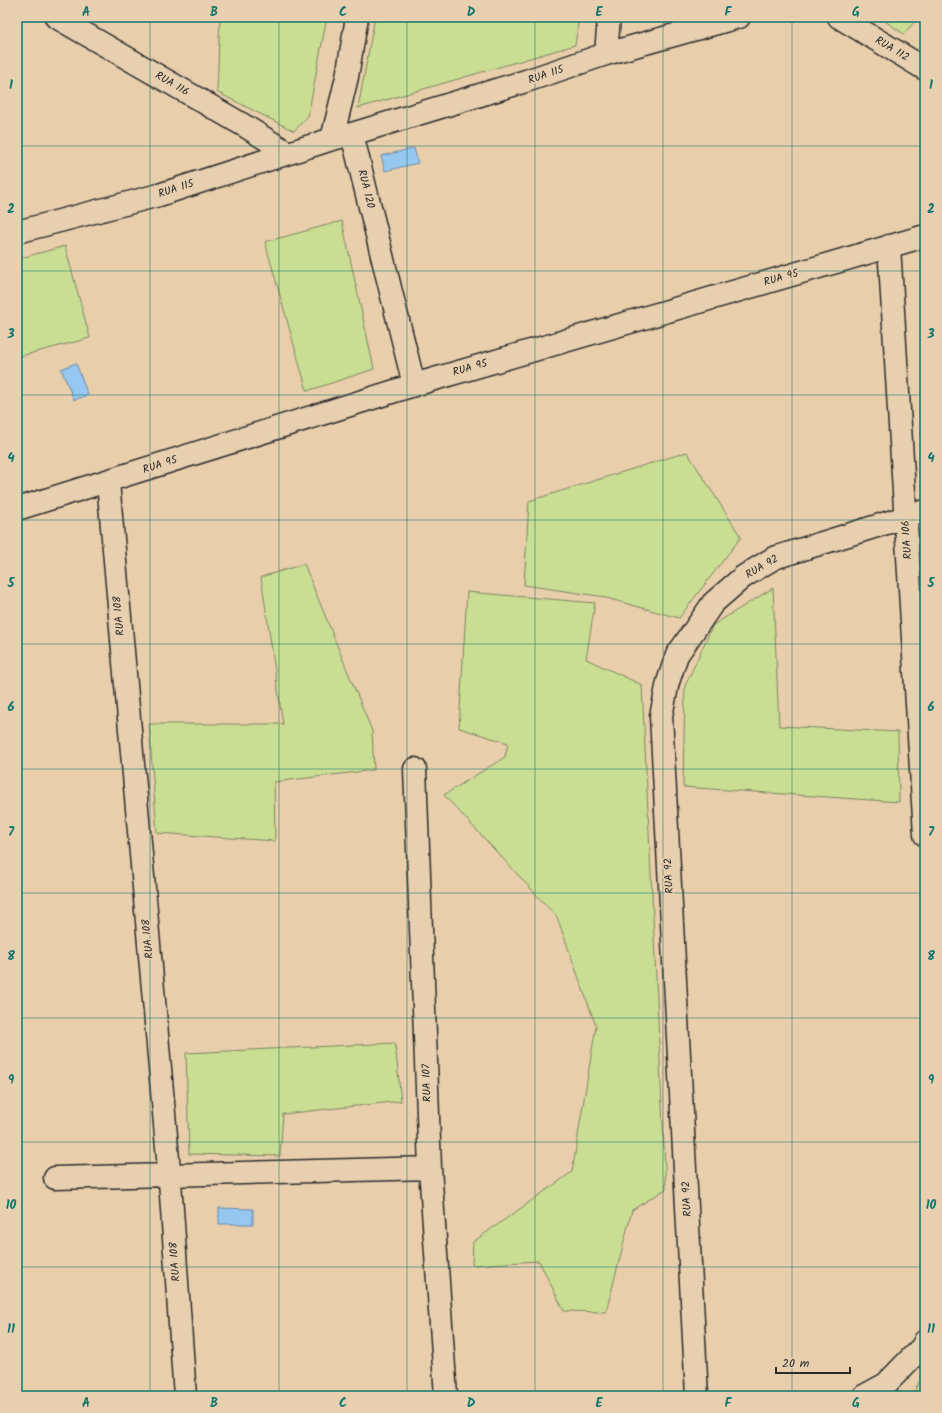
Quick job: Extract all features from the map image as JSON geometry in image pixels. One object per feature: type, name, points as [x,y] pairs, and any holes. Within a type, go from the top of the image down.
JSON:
[{"type":"street","name":"RUA 116","points":[[56,17],[76,22],[288,153]]},
{"type":"street","name":"RUA 120","points":[[357,17],[347,77],[342,136],[414,385]]},
{"type":"street","points":[[606,54],[609,17]]},
{"type":"street","name":"RUA 115","points":[[17,232],[159,195],[342,136],[526,81],[606,54],[740,17]]},
{"type":"street","name":"RUA 112","points":[[838,17],[925,69]]},
{"type":"street","name":"RUA 95","points":[[17,510],[414,385],[925,236]]},
{"type":"street","name":"RUA 106","points":[[889,246],[915,514],[925,835]]},
{"type":"street","name":"RUA 108","points":[[108,482],[169,1175],[185,1396]]},
{"type":"street","name":"RUA 92","points":[[697,1396],[661,716],[668,682],[677,655],[695,627],[713,603],[743,577],[774,558],[915,514]]},
{"type":"street","name":"RUA 107","points":[[415,769],[430,1168],[446,1396]]},
{"type":"street","points":[[55,1178],[430,1168]]},
{"type":"street","points":[[864,1396],[886,1384],[922,1346],[925,1340]]},
{"type":"green space","points":[[220,17],[327,17],[308,116],[294,131],[217,92]]},
{"type":"green space","points":[[375,17],[579,17],[575,45],[358,108]]},
{"type":"green space","points":[[879,17],[918,17],[904,34]]},
{"type":"green space","points":[[342,221],[374,369],[307,391],[265,242]]},
{"type":"green space","points":[[65,246],[90,338],[17,357],[17,259]]},
{"type":"green space","points":[[687,452],[741,537],[679,618],[599,596],[524,585],[529,501]]},
{"type":"green space","points":[[304,564],[372,731],[374,770],[274,782],[275,841],[157,833],[149,724],[283,724],[261,577]]},
{"type":"green space","points":[[773,588],[779,726],[898,732],[899,802],[683,787],[685,686],[713,625]]},
{"type":"green space","points":[[467,592],[595,603],[586,659],[642,685],[666,1189],[632,1210],[606,1312],[564,1311],[539,1261],[472,1265],[473,1242],[572,1172],[596,1026],[557,917],[444,795],[505,757],[508,743],[459,728]]},
{"type":"green space","points":[[395,1043],[401,1101],[283,1114],[280,1156],[189,1154],[186,1053]]},
{"type":"green space","points":[[925,1370],[925,1396],[912,1396]]},
{"type":"water","points":[[414,148],[418,163],[385,171],[381,156]]},
{"type":"water","points":[[76,363],[88,395],[74,400],[61,369]]},
{"type":"water","points":[[219,1208],[253,1209],[253,1224],[219,1224]]}]
